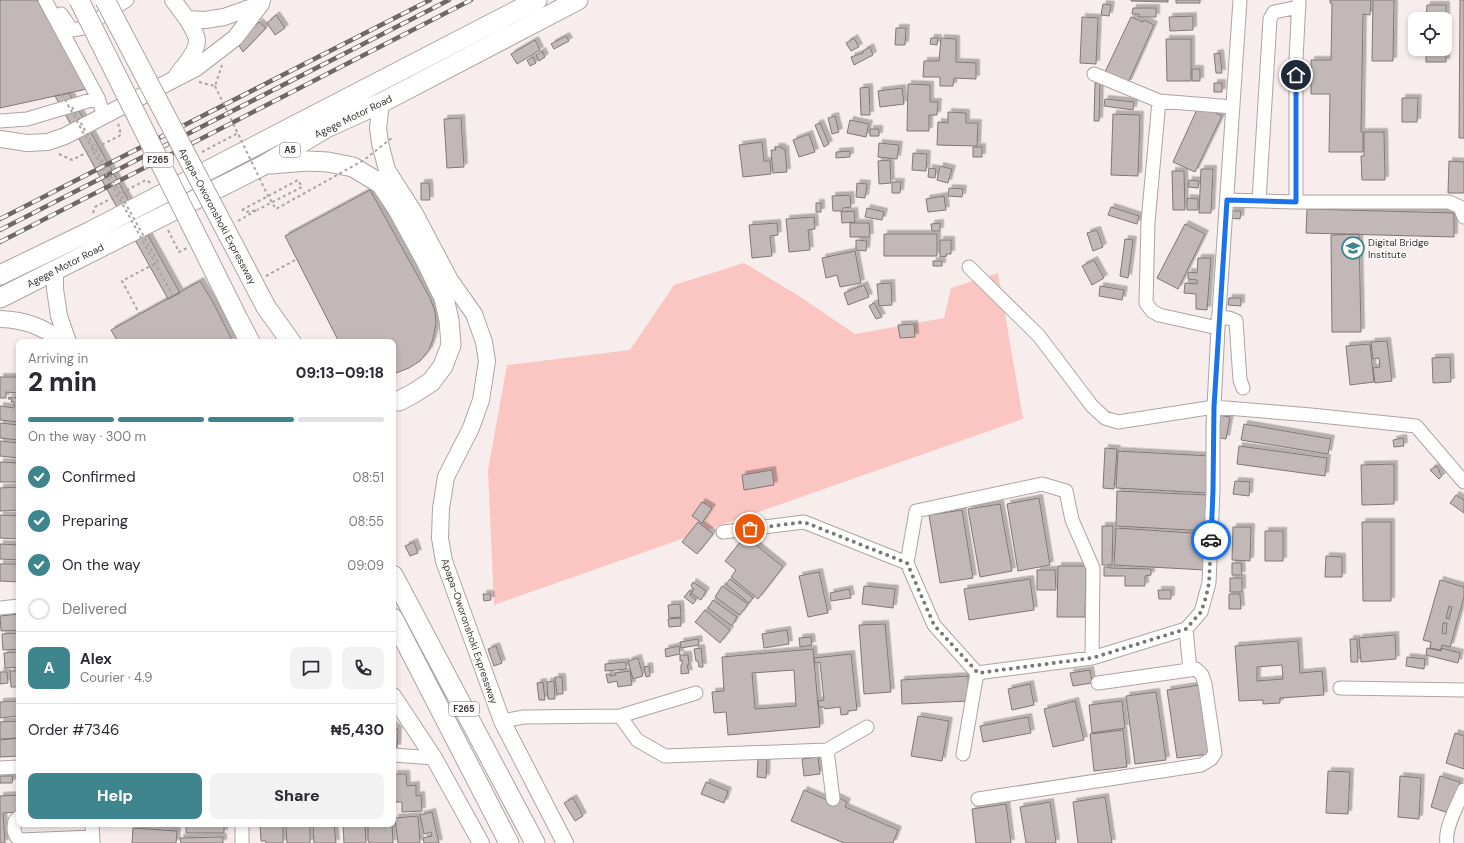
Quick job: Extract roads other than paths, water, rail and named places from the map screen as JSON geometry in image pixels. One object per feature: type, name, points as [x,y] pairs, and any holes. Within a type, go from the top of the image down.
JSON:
[{"type":"highway","name":"F265","points":[[79,0],[248,339]]},
{"type":"highway","name":"Apapa-Oworonshoki Expressway","points":[[105,0],[282,339]]},
{"type":"highway","name":"Agege Motor Road","points":[[0,275],[88,232],[537,0]]},
{"type":"highway","name":"Agege Motor Road","points":[[0,298],[266,164],[326,128],[381,103],[578,0]]},
{"type":"highway","points":[[266,164],[307,161],[328,162],[352,167],[380,184],[397,208],[412,234],[444,298],[449,320],[451,345],[443,366],[431,382],[414,393],[399,401],[396,401]]},
{"type":"highway","points":[[266,307],[289,339]]},
{"type":"highway","points":[[238,319],[246,339]]},
{"type":"highway","name":"F265","points":[[396,581],[535,843]]},
{"type":"highway","name":"F265","points":[[396,624],[509,843]]},
{"type":"main road","points":[[171,80],[185,66],[194,52],[197,38],[187,18],[173,0]]},
{"type":"main road","points":[[187,18],[205,20],[224,17],[262,2]]},
{"type":"main road","points":[[0,139],[27,143],[48,142],[65,136],[196,68],[235,38],[262,2]]},
{"type":"main road","name":"Apapa-Oworonshoki Expressway","points":[[381,103],[378,128],[387,170],[414,212],[450,280],[474,314],[484,342],[487,361],[481,400],[471,428],[446,477],[441,508],[440,538],[444,561],[502,721],[565,843]]},
{"type":"main road","points":[[55,270],[55,289],[59,316],[67,339]]},
{"type":"main road","points":[[0,319],[22,320],[43,328],[60,339]]},
{"type":"main road","points":[[396,701],[434,758],[482,843]]},
{"type":"street","points":[[45,0],[98,98],[104,116]]},
{"type":"street","points":[[53,0],[64,20],[72,30],[84,28],[127,0]]},
{"type":"street","points":[[978,673],[1092,658],[1186,629],[1201,612],[1209,583],[1218,323],[1240,0]]},
{"type":"street","points":[[1259,201],[1270,19],[1274,12],[1299,4],[1296,59],[1296,202]]},
{"type":"street","points":[[1094,74],[1159,101],[1233,107]]},
{"type":"street","points":[[0,121],[27,119],[98,98]]},
{"type":"street","points":[[1159,101],[1148,222],[1146,303],[1152,311],[1159,315],[1218,323],[1229,318],[1236,321],[1240,380],[1243,388]]},
{"type":"street","points":[[1227,200],[1296,202],[1449,202],[1460,207],[1464,217]]},
{"type":"street","points":[[969,267],[1039,336],[1074,384],[1092,406],[1105,418],[1118,422],[1214,407],[1416,426],[1464,482]]},
{"type":"street","points":[[978,673],[934,625],[907,563],[916,511],[1042,484],[1066,492],[1072,520],[1093,568],[1092,658]]},
{"type":"street","points":[[723,532],[804,522],[907,563]]},
{"type":"street","points":[[0,608],[16,606]]},
{"type":"street","points":[[1186,629],[1190,670]]},
{"type":"street","points":[[978,799],[1201,765],[1207,763],[1215,753],[1205,684],[1200,672],[1190,670],[1098,683]]},
{"type":"street","points":[[963,754],[978,673]]},
{"type":"street","points":[[1340,688],[1464,690]]},
{"type":"street","points":[[502,721],[524,717],[620,716],[696,693]]},
{"type":"street","points":[[620,716],[637,740],[665,756],[827,750],[867,727]]},
{"type":"street","points":[[827,750],[833,799]]},
{"type":"street","points":[[396,755],[434,758]]},
{"type":"street","points":[[0,768],[16,767]]},
{"type":"street","points":[[1447,843],[1446,837],[1449,827],[1464,790]]},
{"type":"street","points":[[16,820],[14,831],[17,838],[20,840],[93,835]]},
{"type":"street","points":[[242,827],[242,843]]},
{"type":"railway","points":[[0,219],[430,0]]},
{"type":"railway","points":[[0,230],[449,0]]},
{"type":"railway","points":[[0,242],[471,0]]},
{"type":"place","name":"Digital Bridge Institute","points":[[1353,248]]}]
